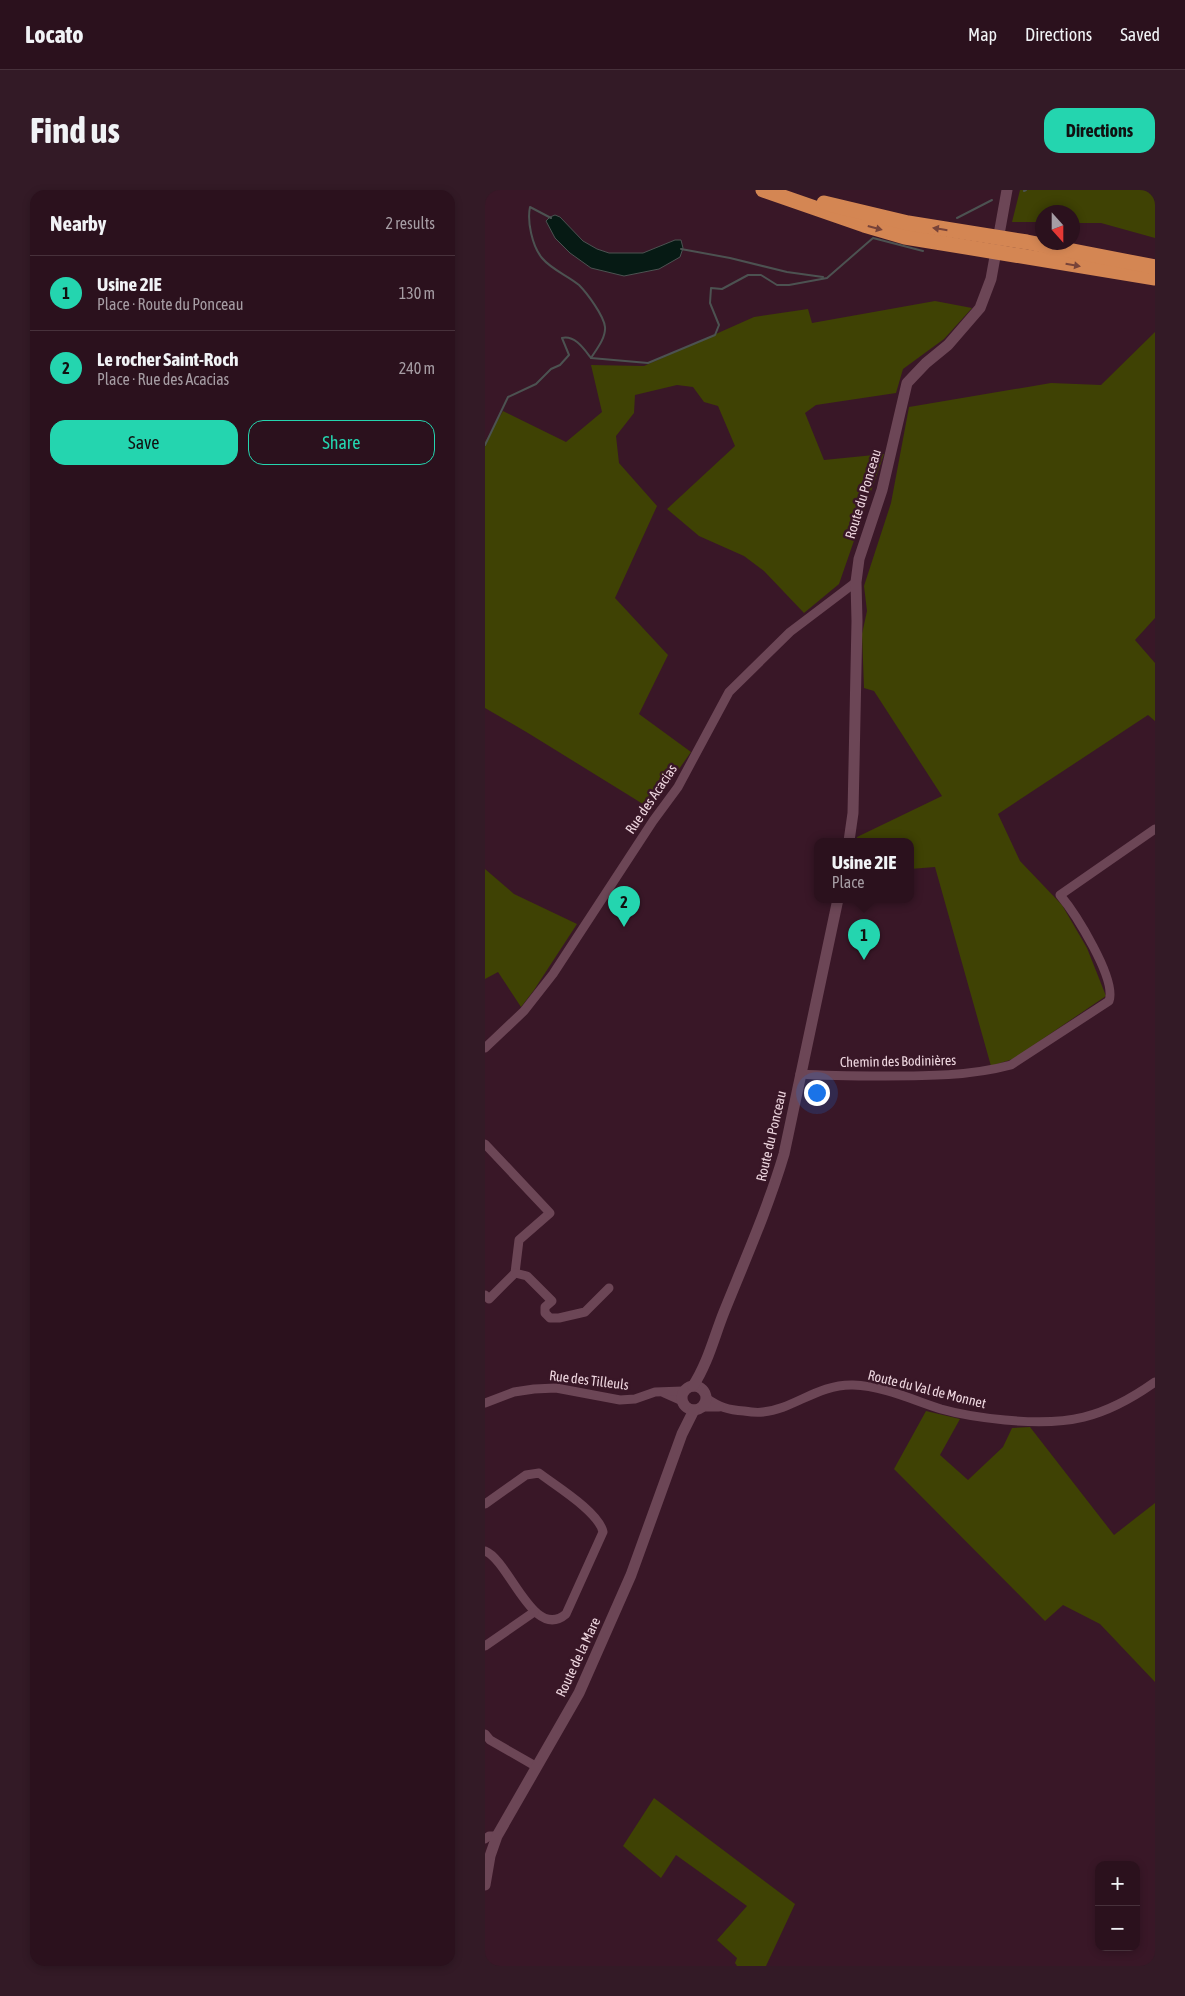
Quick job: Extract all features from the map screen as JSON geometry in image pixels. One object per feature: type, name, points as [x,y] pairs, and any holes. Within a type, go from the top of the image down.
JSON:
[{"type":"highway","points":[[763,190],[864,225],[905,236],[971,241],[1155,267]]},
{"type":"highway","points":[[790,190],[825,203],[971,241]]},
{"type":"highway","points":[[1026,250],[1155,278]]},
{"type":"street","name":"Route du Ponceau","points":[[849,838],[853,813],[856,582],[859,559],[882,490],[907,383],[926,363],[948,345],[980,308],[991,279],[1007,190]]},
{"type":"street","name":"Rue des Acacias","points":[[485,1048],[524,1011],[553,974],[653,821],[678,787],[729,692],[789,632],[856,582]]},
{"type":"street","name":"Chemin des Bodinières","points":[[801,1074],[822,1076],[930,1076],[997,1069],[1011,1065],[1091,1014],[1109,1001],[1111,996],[1101,964],[1092,945],[1077,916],[1060,895],[1155,829]]},
{"type":"street","name":"Route du Ponceau","points":[[693,1399],[718,1328],[772,1195],[784,1154],[837,903]]},
{"type":"street","points":[[485,1144],[550,1213],[519,1240],[515,1273],[489,1299],[485,1296]]},
{"type":"street","points":[[515,1273],[527,1276],[552,1301],[545,1307],[545,1313],[550,1318],[559,1318],[585,1312],[609,1288]]},
{"type":"street","name":"Route du Val de Monnet","points":[[693,1399],[728,1410],[763,1412],[781,1408],[821,1390],[851,1385],[873,1386],[945,1410],[983,1418],[1049,1423],[1067,1422],[1101,1413],[1143,1391],[1155,1382]]},
{"type":"street","name":"Rue des Tilleuls","points":[[485,1403],[514,1392],[556,1388],[620,1400],[635,1399],[655,1392],[693,1399]]},
{"type":"street","name":"Route de la Mare","points":[[485,1886],[490,1856],[497,1836],[579,1693],[614,1616],[631,1576],[683,1434],[693,1399]]},
{"type":"street","points":[[485,1504],[526,1475],[539,1473],[585,1508],[602,1527],[602,1536],[566,1614],[561,1618],[553,1620],[544,1618],[534,1612],[495,1558],[485,1552]]},
{"type":"street","points":[[485,1646],[534,1612]]},
{"type":"street","points":[[485,1734],[490,1740],[537,1767]]},
{"type":"street","points":[[485,1840],[489,1836],[497,1836]]},
{"type":"shaded area","points":[[1020,190],[1155,190],[1155,238],[1101,223],[1080,223],[1080,205],[1035,205],[1035,222],[1012,222]]},
{"type":"shaded area","points":[[555,215],[560,217],[583,241],[609,253],[643,253],[675,240],[681,240],[683,248],[680,257],[659,269],[624,276],[591,268],[570,253],[555,238],[546,221]]},
{"type":"shaded area","points":[[935,301],[972,308],[944,339],[903,369],[896,393],[816,405],[805,413],[824,460],[884,454],[839,584],[804,613],[764,571],[744,556],[699,536],[667,509],[735,446],[718,406],[704,402],[693,387],[677,385],[635,395],[634,413],[616,436],[619,463],[657,506],[615,598],[668,655],[639,714],[691,752],[651,809],[485,708],[485,442],[503,411],[566,442],[602,412],[591,365],[644,366],[754,317],[808,309],[812,323]]},
{"type":"shaded area","points":[[1155,332],[1155,618],[1135,640],[1155,663],[1155,721],[1148,715],[998,814],[1020,861],[1062,905],[1087,948],[1106,996],[1013,1059],[991,1066],[935,867],[914,869],[914,838],[857,838],[942,796],[874,691],[864,688],[862,634],[867,611],[864,586],[891,503],[909,407],[1051,383],[1101,385]]},
{"type":"shaded area","points":[[485,869],[514,894],[577,924],[521,1007],[498,972],[485,979]]},
{"type":"shaded area","points":[[926,1411],[960,1419],[940,1455],[968,1480],[1003,1447],[1012,1428],[1030,1427],[1114,1535],[1155,1503],[1155,1682],[1100,1624],[1063,1605],[1045,1621],[894,1469]]},
{"type":"shaded area","points":[[654,1798],[795,1904],[766,1966],[737,1966],[735,1963],[737,1958],[717,1940],[747,1906],[676,1855],[661,1878],[623,1846]]},
{"type":"waterway","points":[[957,218],[992,200]]},
{"type":"waterway","points":[[551,218],[530,207],[531,233],[538,253],[550,266],[579,285],[602,317],[605,327],[604,335],[591,358]]},
{"type":"waterway","points":[[485,445],[508,397],[536,384],[551,369],[560,365],[569,355],[562,338],[575,341],[591,358],[648,363],[715,335],[719,325],[710,303],[711,288],[722,289],[748,275],[761,275],[777,285],[789,285],[827,278],[873,238],[923,251]]},
{"type":"waterway","points":[[681,249],[730,258],[787,272],[823,277]]},
{"type":"place","name":"Le rocher Saint-Roch","points":[[624,927]]},
{"type":"place","name":"Usine 2IE","points":[[864,960]]}]
